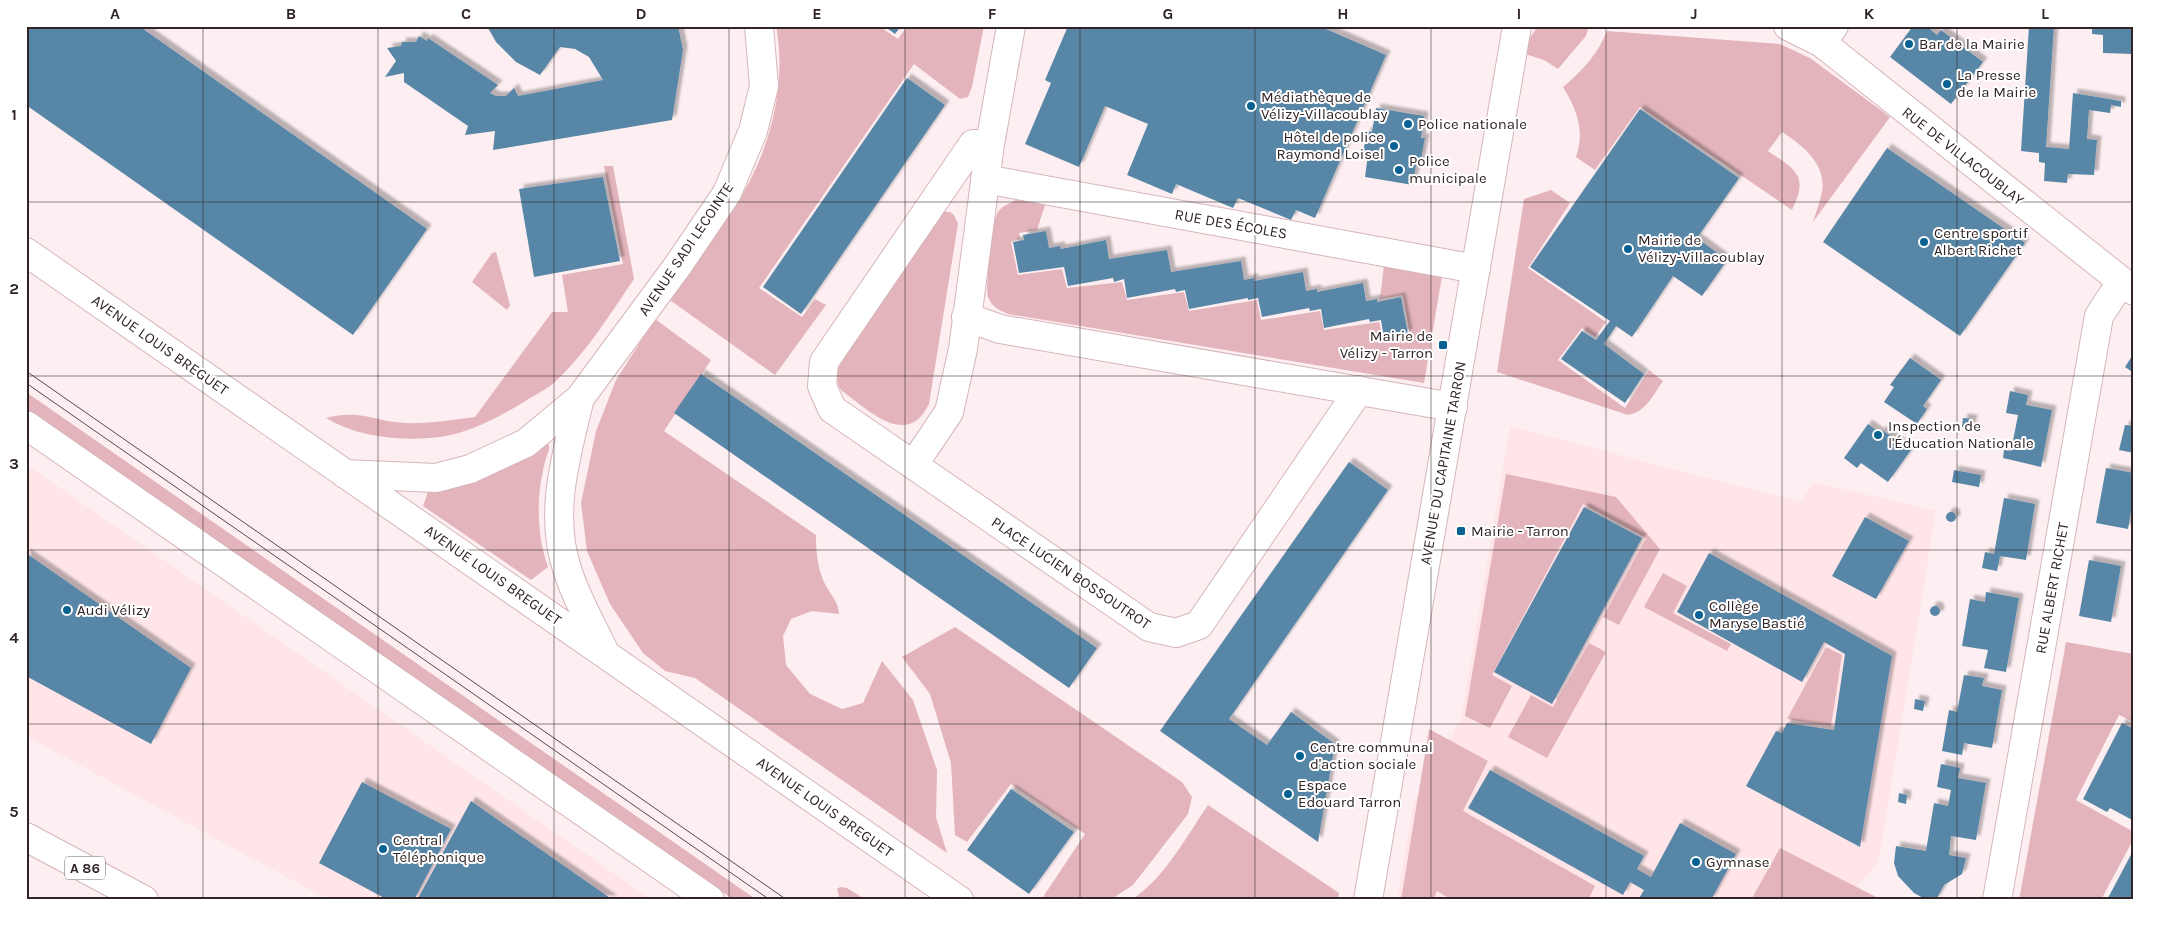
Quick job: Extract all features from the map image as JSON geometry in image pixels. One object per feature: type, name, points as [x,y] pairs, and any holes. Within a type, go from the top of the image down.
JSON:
[{"type":"main road","name":"AVENUE SADI LECOINTE","points":[[345,474],[436,478],[470,469],[526,443],[580,398],[679,264],[727,193],[754,131],[764,86],[759,26]]},
{"type":"main road","points":[[914,464],[949,412],[963,349],[990,144],[1011,26]]},
{"type":"main road","name":"AVENUE DU CAPITAINE TARRON","points":[[1368,900],[1517,26]]},
{"type":"main road","name":"RUE DE VILLACOUBLAY","points":[[1788,26],[1828,35],[2128,287]]},
{"type":"main road","name":"PLACE LUCIEN BOSSOUTROT","points":[[990,144],[973,144],[926,210],[824,362],[822,386],[832,409],[1149,627],[1176,633],[1199,625],[1359,390]]},
{"type":"main road","name":"RUE DES ÉCOLES","points":[[985,179],[1476,269]]},
{"type":"main road","name":"AVENUE LOUIS BREGUET","points":[[26,252],[959,900]]},
{"type":"main road","name":"RUE ALBERT RICHET","points":[[1997,900],[2099,316],[2128,287]]},
{"type":"main road","points":[[966,317],[1000,329],[1359,390],[1408,401],[1452,407]]},
{"type":"main road","name":"AVENUE SADI LECOINTE","points":[[580,398],[561,477],[559,516],[562,553],[568,574],[606,655]]},
{"type":"main road","points":[[26,425],[710,900]]},
{"type":"main road","name":"A 86","points":[[26,837],[144,900]]},
{"type":"shaded area","points":[[776,26],[879,26],[898,39],[907,26],[984,26],[972,87],[968,97],[960,99],[914,64],[759,288],[802,317],[815,299],[826,305],[775,375],[667,298],[733,210],[756,168],[772,122],[777,98],[779,50]]},
{"type":"shaded area","points":[[1538,26],[1589,26],[1586,36],[1558,69],[1544,60],[1525,54],[1527,42]]},
{"type":"shaded area","points":[[1607,31],[1780,44],[1810,58],[1890,117],[1813,222],[1822,192],[1823,182],[1821,173],[1817,164],[1805,149],[1782,132],[1768,151],[1786,163],[1797,174],[1799,189],[1792,210],[1640,107],[1595,170],[1576,157],[1579,147],[1580,129],[1576,112],[1563,87],[1589,62]]},
{"type":"shaded area","points":[[604,166],[613,166],[634,279],[588,345],[556,381],[500,416],[471,429],[451,435],[403,439],[370,435],[354,431],[326,418],[358,415],[394,422],[414,423],[440,422],[475,417],[552,312],[568,312],[562,275],[623,264]]},
{"type":"shaded area","points":[[1551,190],[1570,203],[1528,268],[1606,322],[1595,337],[1582,328],[1558,360],[1625,408],[1649,370],[1663,381],[1644,407],[1634,413],[1628,415],[1497,372],[1524,199]]},
{"type":"shaded area","points":[[1016,200],[1045,205],[1037,230],[1019,233],[1020,239],[1011,242],[1018,275],[1062,269],[1067,288],[1122,282],[1127,300],[1184,292],[1189,311],[1257,300],[1261,320],[1320,311],[1324,330],[1379,322],[1384,342],[1410,335],[1403,295],[1380,299],[1384,265],[1442,276],[1424,383],[1005,313],[994,306],[988,297],[989,257],[997,213],[1004,206]]},
{"type":"shaded area","points":[[944,212],[950,212],[958,224],[929,404],[920,417],[910,424],[898,425],[874,415],[841,390],[837,378],[838,370],[842,357],[939,215]]},
{"type":"shaded area","points":[[496,252],[510,305],[507,310],[472,282],[492,253]]},
{"type":"shaded area","points":[[655,319],[711,360],[664,431],[816,535],[820,570],[824,582],[837,605],[839,614],[812,611],[791,619],[783,636],[786,665],[810,694],[842,709],[863,703],[882,661],[913,700],[937,770],[936,817],[947,853],[695,678],[665,671],[643,653],[610,604],[587,551],[581,503],[596,431],[616,380]]},
{"type":"shaded area","points":[[26,392],[757,900],[734,900],[26,409]]},
{"type":"shaded area","name":"Collège Maryse Bastié","points":[[1510,426],[1800,502],[1814,482],[1936,511],[1879,861],[1855,889],[1754,900],[1397,900],[1414,802],[1461,719]]},
{"type":"shaded area","points":[[545,444],[549,445],[549,449],[540,493],[539,524],[548,567],[531,580],[423,506],[429,489],[476,479],[504,469]]},
{"type":"shaded area","points":[[26,464],[652,900],[329,900],[26,736]]},
{"type":"shaded area","points":[[1506,474],[1616,497],[1660,549],[1619,625],[1603,617],[1646,538],[1583,504],[1492,675],[1512,686],[1490,728],[1465,716]]},
{"type":"shaded area","points":[[1663,573],[1687,586],[1673,613],[1731,644],[1727,651],[1644,607]]},
{"type":"shaded area","points":[[955,627],[1182,782],[1192,797],[1188,814],[1133,885],[1110,900],[1047,900],[1043,897],[1085,834],[1011,784],[967,842],[955,835],[951,763],[930,694],[902,657]]},
{"type":"shaded area","points":[[2066,642],[2134,654],[2134,722],[2119,715],[2076,800],[2134,832],[2134,838],[2101,900],[2019,900]]},
{"type":"shaded area","points":[[1589,643],[1606,652],[1547,758],[1508,737],[1531,695],[1553,707]]},
{"type":"shaded area","points":[[1826,647],[1842,655],[1831,726],[1787,719]]},
{"type":"shaded area","points":[[1429,729],[1488,761],[1463,811],[1595,886],[1588,900],[1452,900],[1437,891],[1433,900],[1401,900]]},
{"type":"shaded area","points":[[1208,805],[1339,893],[1338,900],[1131,900],[1165,869]]},
{"type":"shaded area","points":[[1780,848],[1882,900],[1751,900]]},
{"type":"shaded area","points":[[840,887],[847,888],[866,900],[840,900],[837,889]]},
{"type":"building","points":[[26,26],[139,26],[427,229],[353,335],[26,105]]},
{"type":"building","points":[[487,26],[678,26],[683,50],[672,120],[493,150],[495,131],[465,135],[468,126],[404,82],[404,73],[385,77],[396,61],[387,48],[401,46],[402,42],[416,42],[419,36],[427,41],[428,38],[498,85],[490,93],[496,96],[506,96],[514,88],[518,96],[603,80],[589,57],[575,49],[560,47],[540,75],[516,62],[496,42]]},
{"type":"building","points":[[884,26],[901,26],[895,34]]},
{"type":"building","points":[[1068,26],[1319,26],[1386,55],[1315,218],[1296,210],[1291,220],[1238,198],[1233,208],[1176,184],[1172,194],[1127,175],[1148,124],[1105,106],[1079,167],[1025,144],[1051,83],[1045,80]]},
{"type":"building","points":[[1913,26],[1926,26],[1937,35],[1941,30],[1983,62],[1951,104],[1890,57]]},
{"type":"building","points":[[2029,26],[2054,26],[2046,147],[2069,149],[2073,93],[2121,101],[2121,107],[2111,105],[2110,113],[2089,110],[2087,139],[2097,140],[2094,175],[2068,174],[2067,183],[2044,181],[2045,163],[2039,162],[2039,153],[2021,151]]},
{"type":"building","points":[[2092,26],[2134,26],[2133,54],[2103,53],[2103,35],[2092,34]]},
{"type":"building","points":[[907,78],[945,105],[801,314],[763,287]]},
{"type":"building","name":"Hôtel de police Raymond Loisel","points":[[1376,108],[1424,116],[1421,138],[1425,138],[1420,164],[1416,164],[1413,185],[1365,177],[1368,154],[1363,153],[1367,131],[1372,132]]},
{"type":"building","name":"Mairie de Vélizy-Villacoublay","points":[[1640,109],[1739,178],[1697,238],[1727,260],[1702,296],[1673,276],[1632,337],[1616,326],[1604,344],[1644,374],[1625,403],[1561,359],[1582,331],[1596,340],[1610,321],[1530,267]]},
{"type":"building","name":"Centre sportif Albert Richet","points":[[1887,148],[2025,243],[1960,336],[1823,242]]},
{"type":"building","points":[[603,177],[620,261],[534,277],[519,189]]},
{"type":"building","points":[[1046,231],[1049,248],[1060,246],[1061,249],[1106,240],[1109,259],[1167,250],[1171,272],[1241,261],[1244,280],[1254,278],[1254,281],[1303,272],[1306,291],[1317,289],[1317,292],[1363,283],[1366,301],[1377,299],[1377,302],[1401,297],[1408,334],[1384,339],[1381,320],[1370,322],[1369,319],[1324,328],[1321,309],[1310,311],[1309,308],[1262,317],[1258,298],[1248,300],[1248,298],[1189,309],[1185,290],[1176,292],[1175,289],[1127,298],[1124,279],[1114,282],[1113,278],[1068,286],[1064,267],[1019,273],[1013,242],[1024,240],[1023,235]]},
{"type":"building","points":[[2134,353],[2134,373],[2125,367]]},
{"type":"building","points":[[1910,358],[1941,380],[1923,406],[1927,409],[1917,424],[1884,402],[1894,387],[1890,385]]},
{"type":"building","points":[[701,374],[1097,648],[1069,688],[674,413]]},
{"type":"building","points":[[2010,391],[2028,395],[2026,405],[2052,410],[2041,467],[2003,458],[2004,450],[2011,451],[2018,415],[2006,413]]},
{"type":"building","points":[[1963,418],[1973,419],[1971,429],[1962,427]]},
{"type":"building","points":[[1868,424],[1880,433],[1882,430],[1911,450],[1888,482],[1861,463],[1857,468],[1844,458]]},
{"type":"building","points":[[2125,425],[2134,426],[2134,453],[2119,450]]},
{"type":"building","points":[[1349,462],[1388,490],[1229,719],[1267,745],[1291,712],[1335,744],[1318,842],[1160,731]]},
{"type":"building","points":[[2106,468],[2134,473],[2134,494],[2128,529],[2096,523]]},
{"type":"building","points":[[1954,470],[1981,475],[1979,487],[1952,482]]},
{"type":"building","points":[[2004,498],[2035,504],[2026,560],[2000,556],[1997,571],[1982,568],[1985,552],[1994,554]]},
{"type":"building","points":[[1584,507],[1642,538],[1552,704],[1494,672]]},
{"type":"building","points":[[1949,512],[1953,512],[1956,517],[1955,521],[1949,522],[1946,519],[1946,515]]},
{"type":"building","points":[[1865,517],[1909,541],[1876,599],[1832,576]]},
{"type":"building","name":"Audi Vélizy","points":[[26,553],[191,668],[151,744],[26,676]]},
{"type":"building","points":[[1709,553],[1892,656],[1860,847],[1746,786],[1776,731],[1782,733],[1787,723],[1834,730],[1845,654],[1824,642],[1802,682],[1677,612]]},
{"type":"building","points":[[2089,560],[2121,566],[2111,622],[2079,616]]},
{"type":"building","points":[[1986,592],[2019,598],[2006,672],[1984,668],[1988,650],[1962,646],[1970,599],[1985,602]]},
{"type":"building","points":[[1933,606],[1937,606],[1940,611],[1939,615],[1933,616],[1930,613],[1930,609]]},
{"type":"building","points":[[1964,675],[1984,678],[1982,686],[2002,690],[1992,748],[1964,743],[1962,755],[1942,751],[1949,710],[1957,712]]},
{"type":"building","points":[[1915,699],[1925,701],[1923,711],[1914,709]]},
{"type":"building","points":[[2122,723],[2134,729],[2134,821],[2110,808],[2107,812],[2083,799]]},
{"type":"building","points":[[1941,764],[1960,768],[1958,778],[1986,783],[1976,840],[1951,836],[1949,855],[1966,858],[1962,874],[1944,885],[1936,900],[1927,900],[1914,893],[1898,876],[1894,863],[1896,846],[1926,851],[1934,803],[1948,806],[1951,790],[1937,787]]},
{"type":"building","points":[[1490,770],[1644,856],[1637,869],[1651,877],[1680,823],[1736,854],[1711,900],[1638,900],[1644,890],[1630,882],[1623,895],[1468,808]]},
{"type":"building","name":"Central Téléphonique","points":[[362,782],[451,829],[414,900],[388,900],[319,863]]},
{"type":"building","points":[[1011,789],[1074,832],[1029,894],[967,850]]},
{"type":"building","points":[[1899,793],[1907,795],[1906,804],[1898,802]]},
{"type":"building","points":[[471,801],[613,900],[417,900]]},
{"type":"building","points":[[2134,849],[2134,900],[2111,900],[2108,898]]},
{"type":"tram line","points":[[26,371],[787,900]]},
{"type":"tram line","points":[[26,383],[770,900]]},
{"type":"place","name":"Bar de la Mairie","points":[[1909,44]]},
{"type":"place","name":"La Presse de la Mairie","points":[[1947,84]]},
{"type":"place","name":"Médiathèque de Vélizy-Villacoublay","points":[[1251,106]]},
{"type":"place","name":"Police nationale","points":[[1408,124]]},
{"type":"place","name":"Hôtel de police Raymond Loisel","points":[[1394,146]]},
{"type":"place","name":"Police municipale","points":[[1399,170]]},
{"type":"place","name":"Centre sportif Albert Richet","points":[[1924,242]]},
{"type":"place","name":"Mairie de Vélizy-Villacoublay","points":[[1628,249]]},
{"type":"place","name":"Mairie de Vélizy - Tarron","points":[[1443,345]]},
{"type":"place","name":"Inspection de l'Éducation Nationale","points":[[1878,435]]},
{"type":"place","name":"Mairie - Tarron","points":[[1461,531]]},
{"type":"place","name":"Audi Vélizy","points":[[67,610]]},
{"type":"place","name":"Collège Maryse Bastié","points":[[1699,615]]},
{"type":"place","name":"Centre communal d'action sociale","points":[[1300,756]]},
{"type":"place","name":"Espace Edouard Tarron","points":[[1288,794]]},
{"type":"place","name":"Central Téléphonique","points":[[383,849]]},
{"type":"place","name":"Gymnase","points":[[1696,862]]}]
